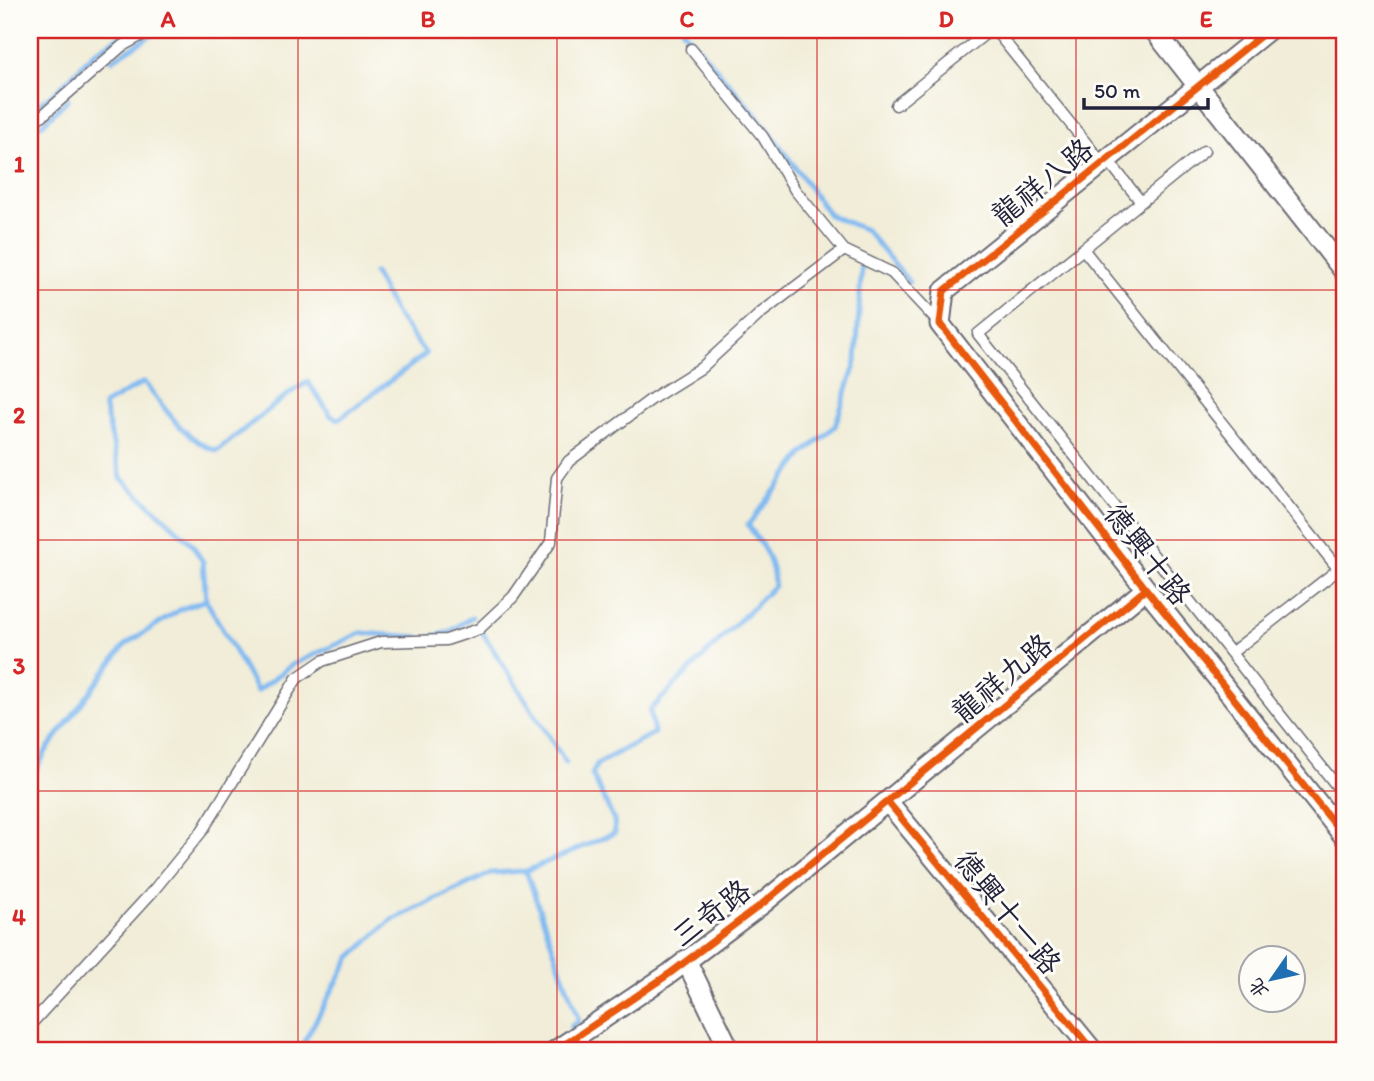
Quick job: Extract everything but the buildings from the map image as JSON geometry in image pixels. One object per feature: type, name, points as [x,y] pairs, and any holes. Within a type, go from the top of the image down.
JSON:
[{"type":"street","points":[[1154,30],[1344,271]]},
{"type":"street","name":"龍祥八路","points":[[940,324],[944,290],[1268,30]]},
{"type":"street","name":"德興十路","points":[[940,324],[1146,589],[1344,836]]},
{"type":"street","name":"龍祥九路","points":[[888,802],[1146,589]]},
{"type":"street","name":"三奇路","points":[[555,1051],[762,904],[888,802]]},
{"type":"street","name":"德興十一路","points":[[888,802],[1093,1051]]},
{"type":"street","points":[[686,960],[730,1051]]},
{"type":"lane","points":[[30,122],[43,115],[122,46],[151,30]]},
{"type":"lane","points":[[896,105],[993,30],[1141,202]]},
{"type":"lane","points":[[691,49],[763,136],[795,190],[844,250],[892,273],[940,324]]},
{"type":"lane","points":[[1204,151],[978,334],[1344,795]]},
{"type":"lane","points":[[1083,249],[1342,573],[1231,653]]},
{"type":"lane","points":[[30,1025],[153,891],[202,831],[297,678],[322,662],[381,642],[446,640],[479,629],[513,597],[551,542],[557,478],[569,461],[653,398],[701,368],[761,313],[844,250]]},
{"type":"waterway","points":[[30,110],[57,91],[95,52],[130,30]]},
{"type":"waterway","points":[[112,60],[160,30]]},
{"type":"waterway","points":[[683,30],[768,129],[829,215],[866,230],[909,282]]},
{"type":"waterway","points":[[30,129],[43,124],[68,99]]},
{"type":"waterway","points":[[299,1051],[350,958],[390,921],[491,873],[526,871],[615,833],[614,820],[592,774],[597,764],[654,733],[650,710],[774,586],[769,561],[748,525],[803,454],[835,426],[856,362],[862,259]]},
{"type":"waterway","points":[[30,782],[46,751],[125,645],[181,609],[206,600],[203,562],[191,543],[121,478],[104,405],[144,382],[185,431],[205,446],[217,451],[291,392],[308,382],[331,416],[339,419],[426,354],[395,313],[374,273]]},
{"type":"waterway","points":[[206,600],[257,691],[292,665],[361,633],[418,637]]},
{"type":"waterway","points":[[431,637],[449,632],[472,617]]},
{"type":"waterway","points":[[482,632],[566,763]]},
{"type":"waterway","points":[[526,871],[579,1021],[571,1026],[572,1032]]},
{"type":"cycle path","points":[[1268,30],[944,291],[940,324],[1146,589],[1344,836]]},
{"type":"cycle path","points":[[555,1051],[669,974],[762,904],[1146,589]]},
{"type":"cycle path","points":[[888,802],[1093,1051]]}]
